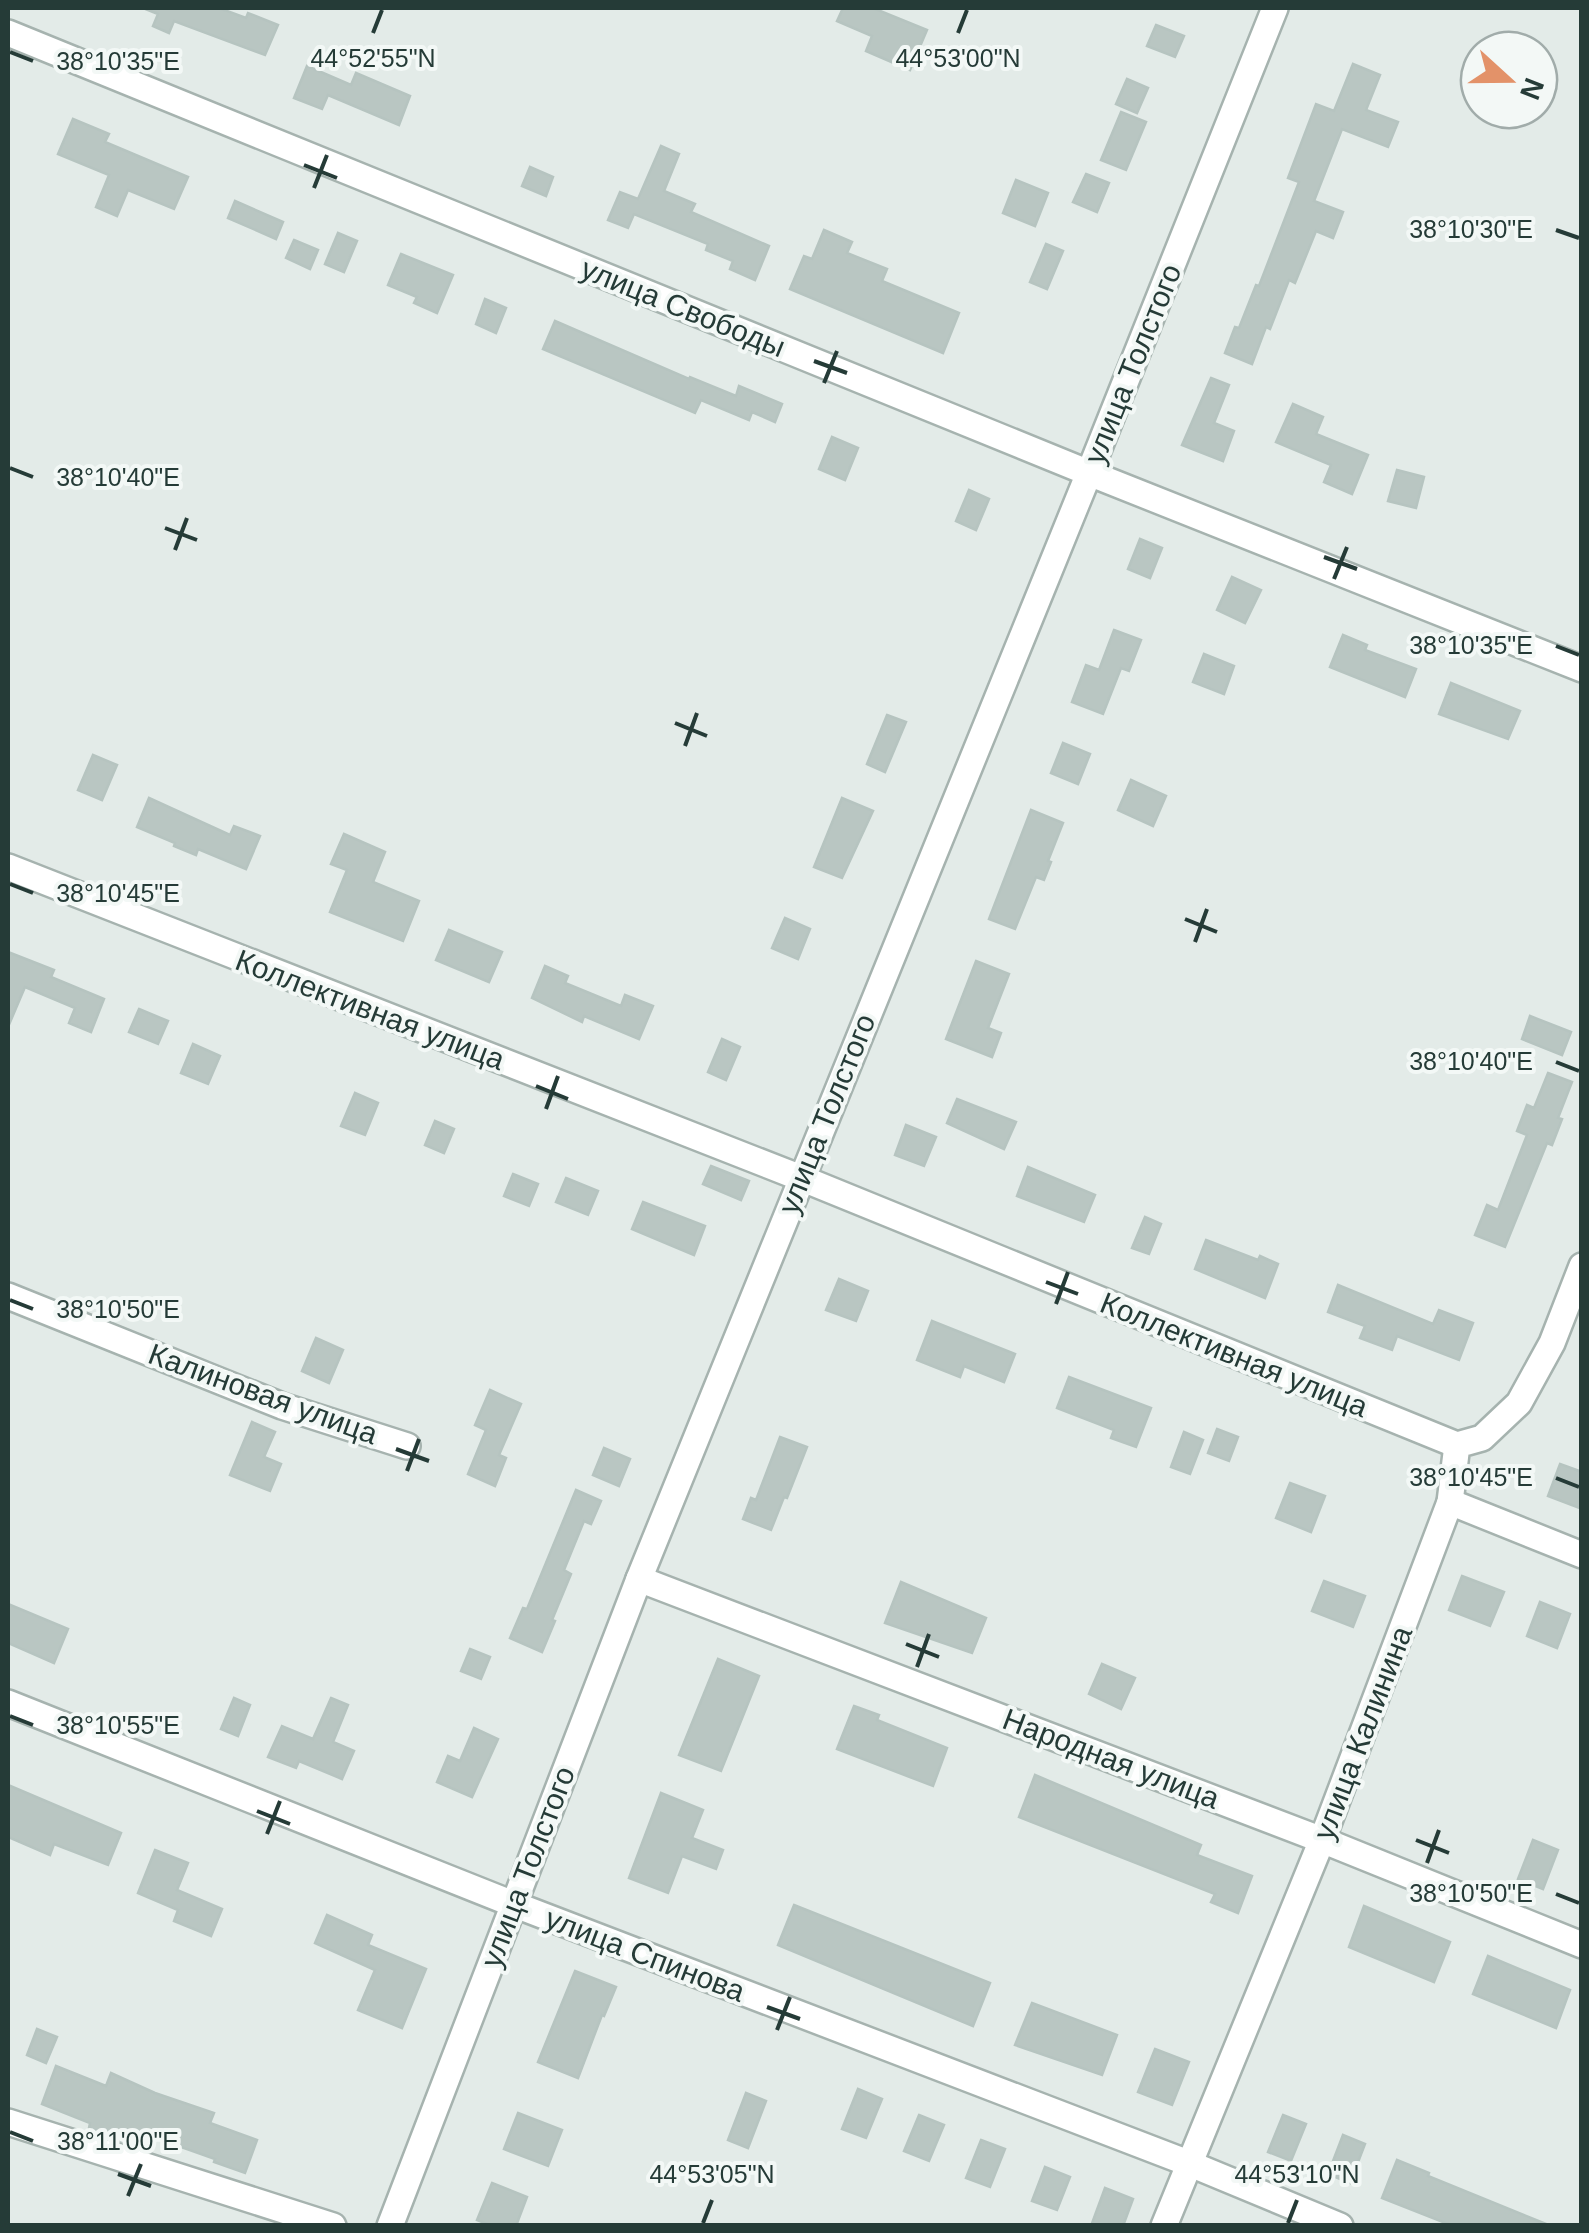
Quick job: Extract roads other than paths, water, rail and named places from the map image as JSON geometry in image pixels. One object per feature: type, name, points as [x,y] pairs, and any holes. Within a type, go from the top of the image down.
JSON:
[{"type":"street","name":"улица Толстого","points":[[390,2226],[639,1580],[1275,8]]},
{"type":"street","name":"улица Свободы","points":[[8,34],[1582,669]]},
{"type":"street","name":"Коллективная улица","points":[[8,867],[801,1178],[1456,1445]]},
{"type":"street","points":[[1456,1445],[1482,1438],[1519,1403],[1552,1342],[1582,1266]]},
{"type":"street","name":"Калиновая улица","points":[[8,1296],[282,1406],[408,1446]]},
{"type":"street","name":"улица Калинина","points":[[1164,2226],[1322,1840],[1450,1502],[1456,1445]]},
{"type":"street","points":[[1450,1502],[1582,1554]]},
{"type":"street","name":"Народная улица","points":[[639,1580],[1322,1840],[1582,1945]]},
{"type":"street","name":"улица Спинова","points":[[8,1703],[1340,2226]]},
{"type":"street","points":[[8,2122],[333,2226]]}]
